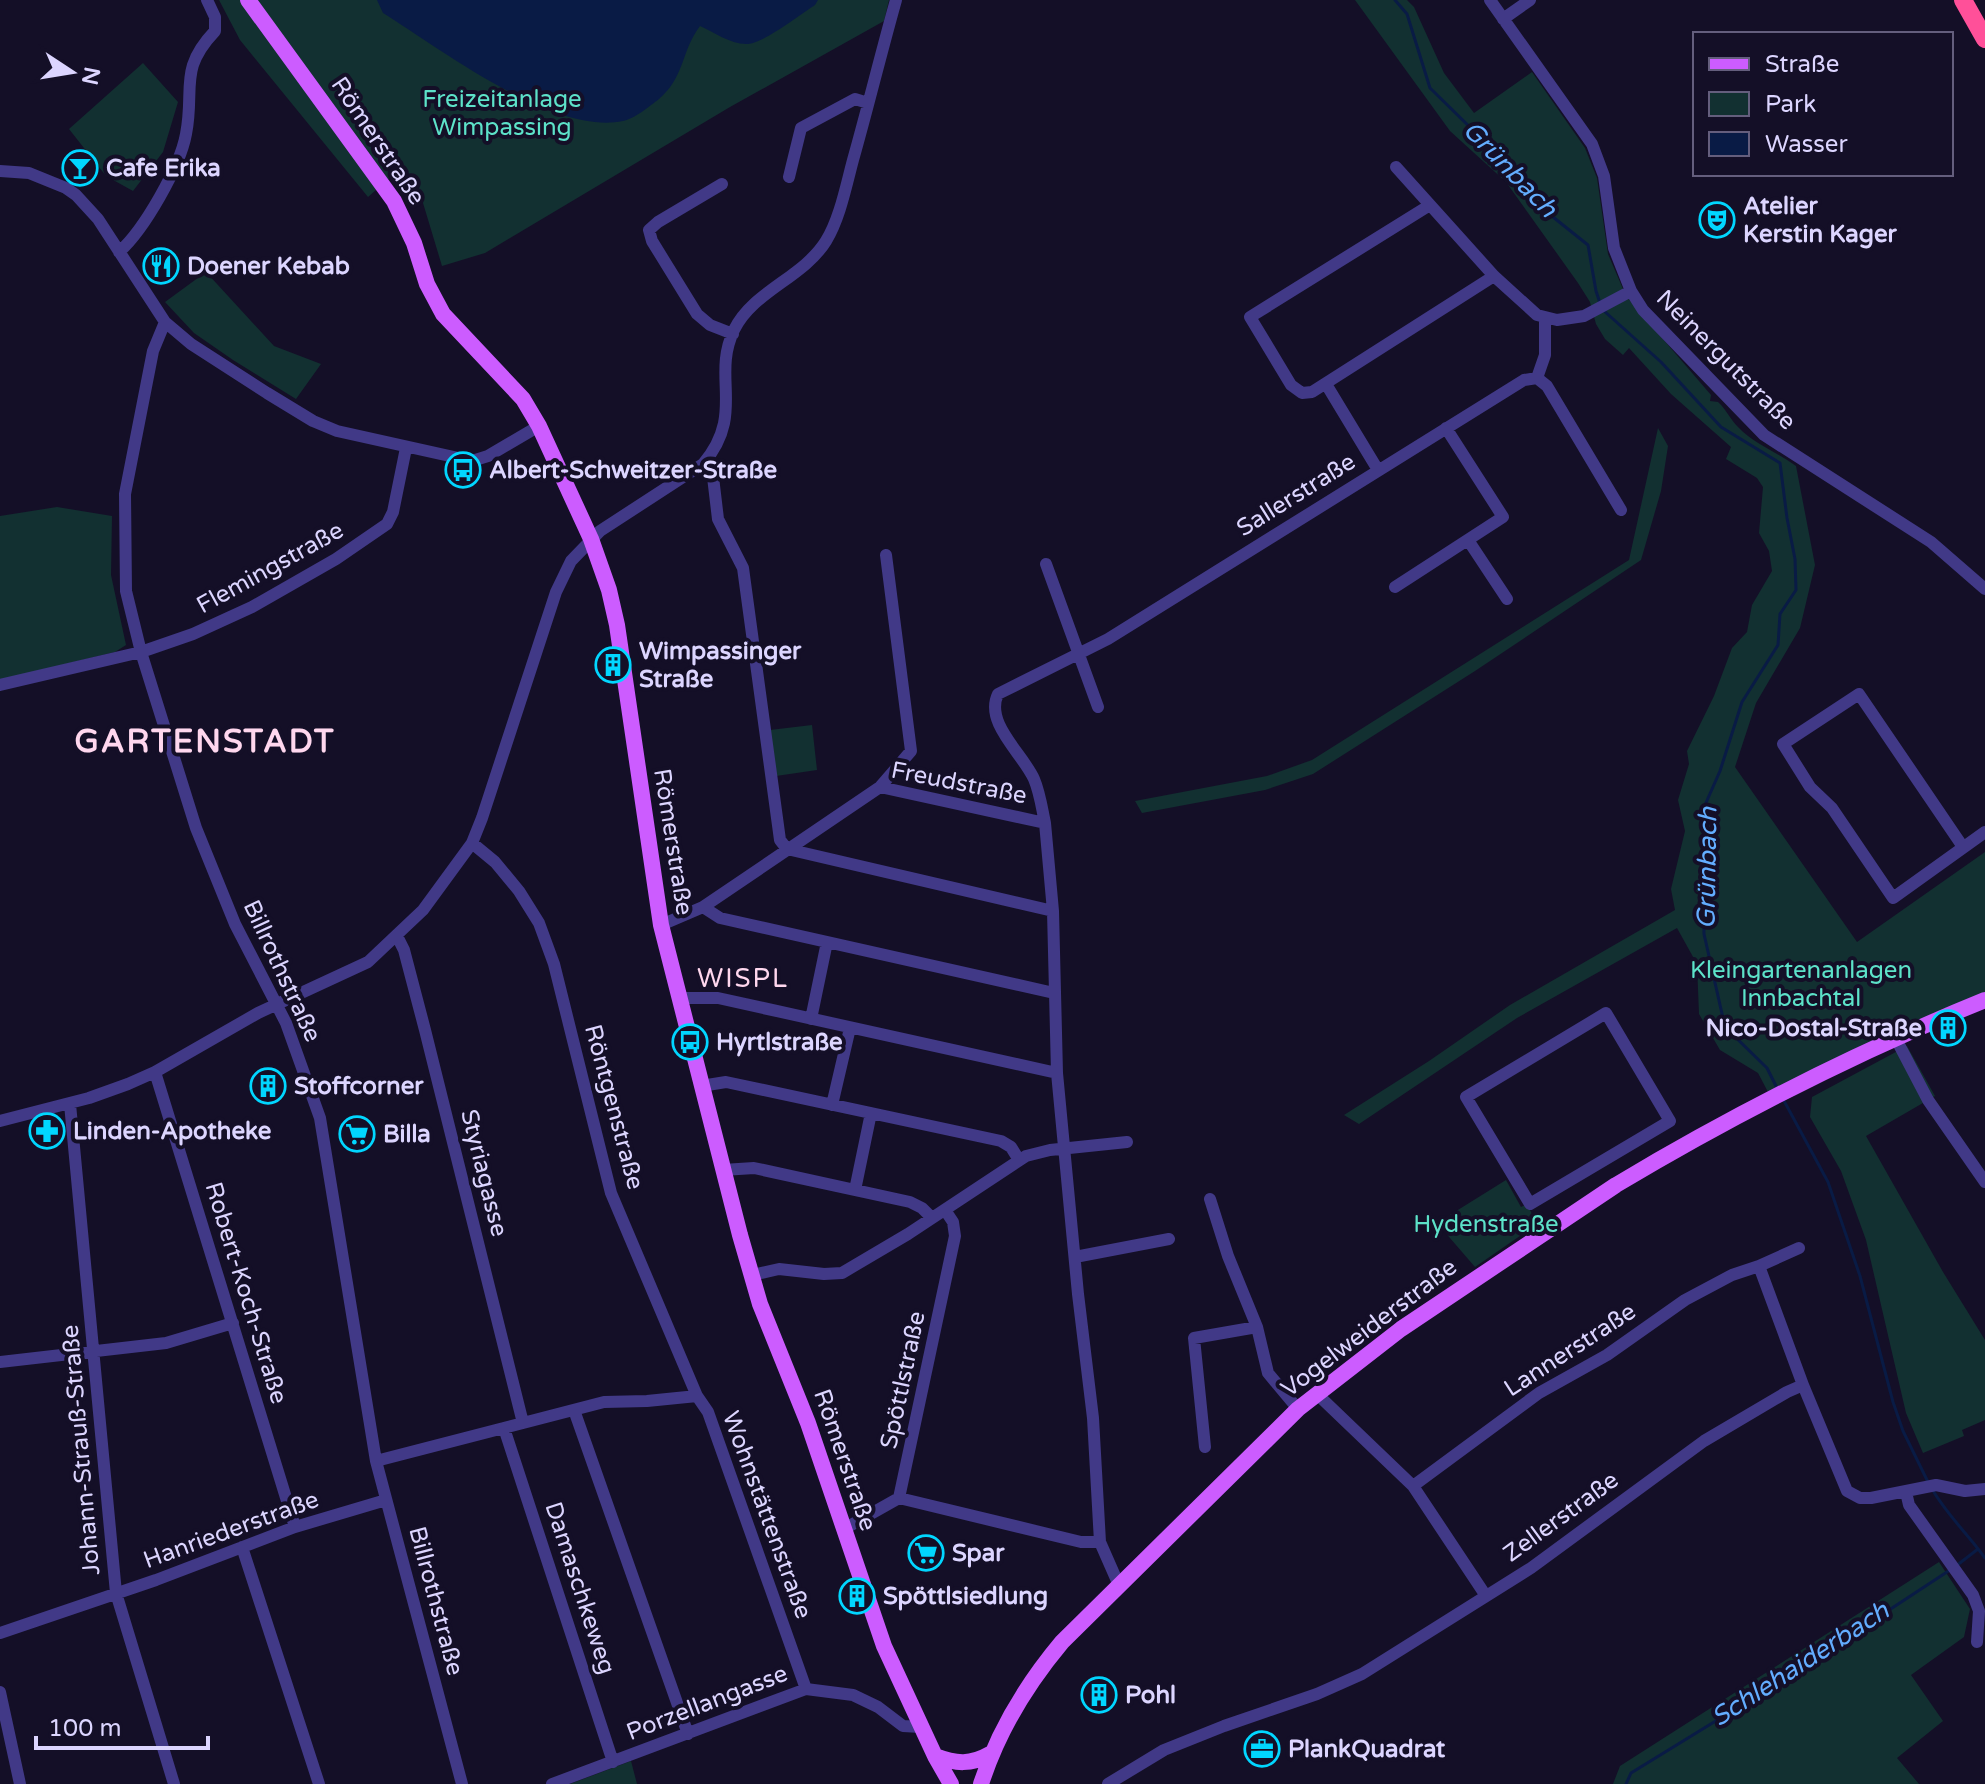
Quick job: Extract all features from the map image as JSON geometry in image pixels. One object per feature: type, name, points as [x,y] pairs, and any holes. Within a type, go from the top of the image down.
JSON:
[{"type":"highway","points":[[1963,0],[1985,39]]},
{"type":"main road","name":"Römerstraße","points":[[248,0],[394,201],[414,243],[427,284],[443,314],[523,399],[539,426],[591,539],[609,590],[617,625],[661,925],[760,1304],[808,1423],[884,1646],[951,1784]]},
{"type":"main road","name":"Vogelweiderstraße","points":[[981,1784],[990,1754],[1012,1712],[1045,1661],[1118,1583],[1317,1394],[1401,1329],[1616,1185],[1788,1089],[1895,1037],[1985,1000]]},
{"type":"main road","points":[[935,1756],[963,1763],[976,1762],[990,1754]]},
{"type":"street","points":[[119,252],[141,225],[183,150],[188,124],[190,71],[197,52],[215,31],[215,17],[207,0]]},
{"type":"street","points":[[0,1121],[70,1104],[155,1072],[277,1005],[368,962],[423,910],[472,843],[556,592],[571,561],[591,539],[703,464],[716,449],[728,409],[726,357],[740,320],[753,306],[809,263],[827,240],[844,192],[896,0]]},
{"type":"street","name":"Neinergutstraße","points":[[1490,0],[1592,144],[1604,176],[1614,248],[1631,291],[1643,310],[1764,435],[1931,542],[1985,589]]},
{"type":"street","points":[[1503,19],[1530,0]]},
{"type":"street","points":[[789,177],[801,128],[855,99],[868,103]]},
{"type":"street","points":[[1396,167],[1494,276],[1526,308],[1545,319],[1571,319],[1596,311],[1631,291]]},
{"type":"street","points":[[0,171],[29,173],[66,188],[91,209],[165,322],[215,360],[324,427],[472,461],[488,456],[539,426]]},
{"type":"street","points":[[722,184],[649,230],[652,241],[697,314],[710,325],[733,334]]},
{"type":"street","points":[[1430,205],[1250,317],[1291,385],[1302,393],[1312,392],[1494,276]]},
{"type":"street","points":[[1545,319],[1545,355],[1537,378],[1547,386],[1621,510]]},
{"type":"street","name":"Billrothstraße","points":[[165,322],[153,351],[125,503],[126,591],[141,652],[196,828],[235,924],[277,1005],[312,1092],[326,1144],[376,1461],[462,1784]]},
{"type":"street","name":"Sallerstraße","points":[[1045,823],[1036,783],[1027,764],[996,720],[995,700],[1004,690],[1148,615],[1524,380],[1537,378]]},
{"type":"street","points":[[1326,384],[1378,470]]},
{"type":"street","points":[[1395,587],[1503,517],[1446,428]]},
{"type":"street","name":"Flemingstraße","points":[[0,685],[141,652],[193,634],[252,607],[377,534],[387,524],[393,512],[406,448]]},
{"type":"street","points":[[703,464],[713,477],[718,519],[743,568],[777,833],[787,849],[1053,911]]},
{"type":"street","points":[[1468,540],[1507,599]]},
{"type":"street","points":[[880,787],[911,751],[886,555]]},
{"type":"street","points":[[1046,564],[1098,707]]},
{"type":"street","points":[[1963,847],[1859,694],[1783,744],[1810,787],[1832,808],[1893,898],[1985,832]]},
{"type":"street","name":"Freudstraße","points":[[661,925],[703,907],[880,787],[1045,823],[1053,911],[1057,1073],[1093,1418],[1100,1542],[1118,1583]]},
{"type":"street","name":"Röntgenstraße","points":[[472,843],[495,862],[519,891],[539,923],[554,964],[611,1193],[697,1396]]},
{"type":"street","points":[[703,907],[720,918],[1054,993]]},
{"type":"street","name":"Styriagasse","points":[[397,936],[404,950],[425,1030],[523,1423]]},
{"type":"street","points":[[811,1019],[827,942]]},
{"type":"street","points":[[679,998],[718,998],[1057,1073]]},
{"type":"street","points":[[1606,1013],[1670,1121],[1602,1161],[1530,1204],[1466,1097],[1606,1013]]},
{"type":"street","points":[[832,1105],[850,1028]]},
{"type":"street","points":[[1895,1037],[1928,1100],[1985,1182]]},
{"type":"street","name":"Robert-Koch-Straße","points":[[155,1072],[295,1527]]},
{"type":"street","points":[[701,1086],[726,1082],[1001,1141],[1011,1147],[1019,1160]]},
{"type":"street","name":"Johann-Strauß-Straße","points":[[70,1104],[116,1593],[174,1784]]},
{"type":"street","points":[[855,1190],[871,1113]]},
{"type":"street","points":[[752,1275],[779,1269],[842,1273],[866,1261],[1019,1160],[1035,1153],[1065,1148],[1127,1142]]},
{"type":"street","points":[[1602,1161],[1616,1185]]},
{"type":"street","points":[[723,1170],[754,1168],[855,1190],[917,1205],[932,1218]]},
{"type":"street","points":[[1210,1199],[1228,1256],[1257,1327],[1268,1373],[1298,1409]]},
{"type":"street","name":"Spöttlstraße","points":[[899,1498],[955,1236],[953,1222],[945,1210]]},
{"type":"street","points":[[1075,1257],[1169,1239]]},
{"type":"street","name":"Lannerstraße","points":[[1413,1486],[1539,1393],[1607,1355],[1685,1300],[1732,1275],[1799,1248]]},
{"type":"street","points":[[1759,1266],[1847,1491],[1860,1498],[1871,1498],[1930,1486],[1965,1491],[1985,1489]]},
{"type":"street","points":[[0,1362],[166,1343],[233,1323]]},
{"type":"street","points":[[1205,1447],[1194,1338],[1257,1327]]},
{"type":"street","name":"Zellerstraße","points":[[1108,1784],[1164,1750],[1317,1694],[1362,1674],[1531,1568],[1704,1441],[1803,1385]]},
{"type":"street","points":[[1317,1394],[1413,1486],[1486,1596]]},
{"type":"street","name":"Wohnstättenstraße","points":[[376,1461],[604,1402],[697,1396],[708,1412],[806,1689]]},
{"type":"street","points":[[574,1410],[688,1734]]},
{"type":"street","name":"Damaschkeweg","points":[[504,1428],[613,1762]]},
{"type":"street","points":[[1906,1492],[1909,1505],[1973,1595],[1979,1611],[1977,1642]]},
{"type":"street","points":[[844,1529],[899,1498],[1081,1542],[1100,1542]]},
{"type":"street","name":"Hanriederstraße","points":[[0,1633],[295,1527],[386,1500]]},
{"type":"street","points":[[242,1547],[319,1784]]},
{"type":"street","name":"Porzellangasse","points":[[552,1784],[806,1689],[853,1695],[878,1707],[903,1726],[921,1727]]},
{"type":"street","points":[[0,1692],[20,1784]]},
{"type":"green space","name":"Freizeitanlage Wimpassing","points":[[219,0],[889,0],[884,21],[730,107],[485,253],[442,266],[420,193],[403,166],[368,197],[240,40]]},
{"type":"green space","name":"Kleingartenanlagen Innbachtal","points":[[1355,0],[1407,0],[1414,7],[1444,73],[1474,113],[1532,72],[1585,148],[1597,178],[1608,254],[1626,296],[1711,395],[1710,401],[1718,402],[1744,433],[1796,466],[1815,565],[1800,628],[1756,703],[1735,767],[1857,942],[1985,852],[1985,993],[1897,1028],[1768,1092],[1758,1073],[1720,1050],[1699,1014],[1697,964],[1677,928],[1517,1018],[1359,1124],[1344,1115],[1510,1005],[1675,910],[1671,889],[1685,831],[1678,800],[1689,764],[1687,751],[1714,696],[1732,648],[1747,632],[1752,605],[1772,571],[1769,551],[1759,533],[1763,487],[1757,478],[1726,459],[1731,447],[1671,394],[1629,348],[1623,355],[1605,339],[1596,324],[1590,302],[1506,182],[1450,131]]},
{"type":"green space","points":[[143,63],[178,102],[163,152],[133,191],[106,176],[69,129]]},
{"type":"green space","points":[[206,272],[274,346],[321,364],[296,399],[194,333],[165,302]]},
{"type":"green space","points":[[1658,428],[1668,446],[1661,491],[1641,560],[1313,774],[1265,790],[1142,813],[1135,801],[1267,776],[1312,760],[1629,560]]},
{"type":"green space","points":[[57,507],[112,516],[111,575],[126,645],[115,652],[0,680],[0,516]]},
{"type":"green space","points":[[812,725],[817,770],[776,776],[770,730]]},
{"type":"green space","points":[[1907,1046],[1935,1096],[1866,1136],[1985,1340],[1985,1420],[1962,1430],[1964,1436],[1923,1453],[1906,1413],[1866,1240],[1841,1171],[1810,1117],[1812,1097]]},
{"type":"green space","name":"Hydenstraße","points":[[1506,1180],[1521,1207],[1527,1204],[1537,1224],[1475,1267],[1437,1223]]},
{"type":"green space","points":[[1939,1562],[1970,1609],[1964,1637],[1911,1675],[1943,1721],[1897,1758],[1919,1784],[1613,1784],[1620,1766]]},
{"type":"green space","points":[[631,1761],[637,1784],[570,1784]]},
{"type":"water","points":[[377,0],[818,0],[772,34],[754,43],[735,42],[700,26],[674,82],[659,99],[627,120],[595,122],[565,116],[499,86],[383,13]]},
{"type":"waterway","name":"Grünbach","points":[[1395,0],[1407,14],[1430,88],[1482,139],[1538,205],[1588,245],[1600,303]]},
{"type":"waterway","name":"Grünbach","points":[[1603,310],[1661,362],[1721,427],[1780,463],[1795,559],[1796,590],[1780,614],[1778,645],[1742,702],[1720,771],[1705,805],[1712,856],[1703,877],[1704,934],[1725,1027],[1767,1068],[1777,1088]]},
{"type":"waterway","name":"Grünbach","points":[[1783,1099],[1828,1182],[1860,1276],[1893,1402],[1903,1431],[1928,1482]]},
{"type":"waterway","name":"Grünbach","points":[[1932,1489],[1985,1558]]},
{"type":"waterway","name":"Schlehaiderbach","points":[[1956,1566],[1978,1549]]},
{"type":"waterway","name":"Schlehaiderbach","points":[[1626,1784],[1631,1773],[1781,1681],[1950,1570]]},
{"type":"place","name":"Cafe Erika","points":[[80,168]]},
{"type":"place","name":"Atelier Kerstin Kager","points":[[1717,220]]},
{"type":"place","name":"Doener Kebab","points":[[161,266]]},
{"type":"place","name":"Albert-Schweitzer-Straße","points":[[463,470]]},
{"type":"place","name":"Wimpassinger Straße","points":[[613,665]]},
{"type":"place","name":"Nico-Dostal-Straße","points":[[1948,1028]]},
{"type":"place","name":"Hyrtlstraße","points":[[690,1042]]},
{"type":"place","name":"Stoffcorner","points":[[268,1086]]},
{"type":"place","name":"Linden-Apotheke","points":[[47,1131]]},
{"type":"place","name":"Billa","points":[[357,1134]]},
{"type":"place","name":"Spar","points":[[926,1553]]},
{"type":"place","name":"Spöttlsiedlung","points":[[857,1596]]},
{"type":"place","name":"Pohl","points":[[1099,1695]]},
{"type":"place","name":"PlankQuadrat","points":[[1262,1749]]},
{"type":"district","name":"GARTENSTADT","points":[[205,742]]},
{"type":"district","name":"WISPL","points":[[743,978]]}]
